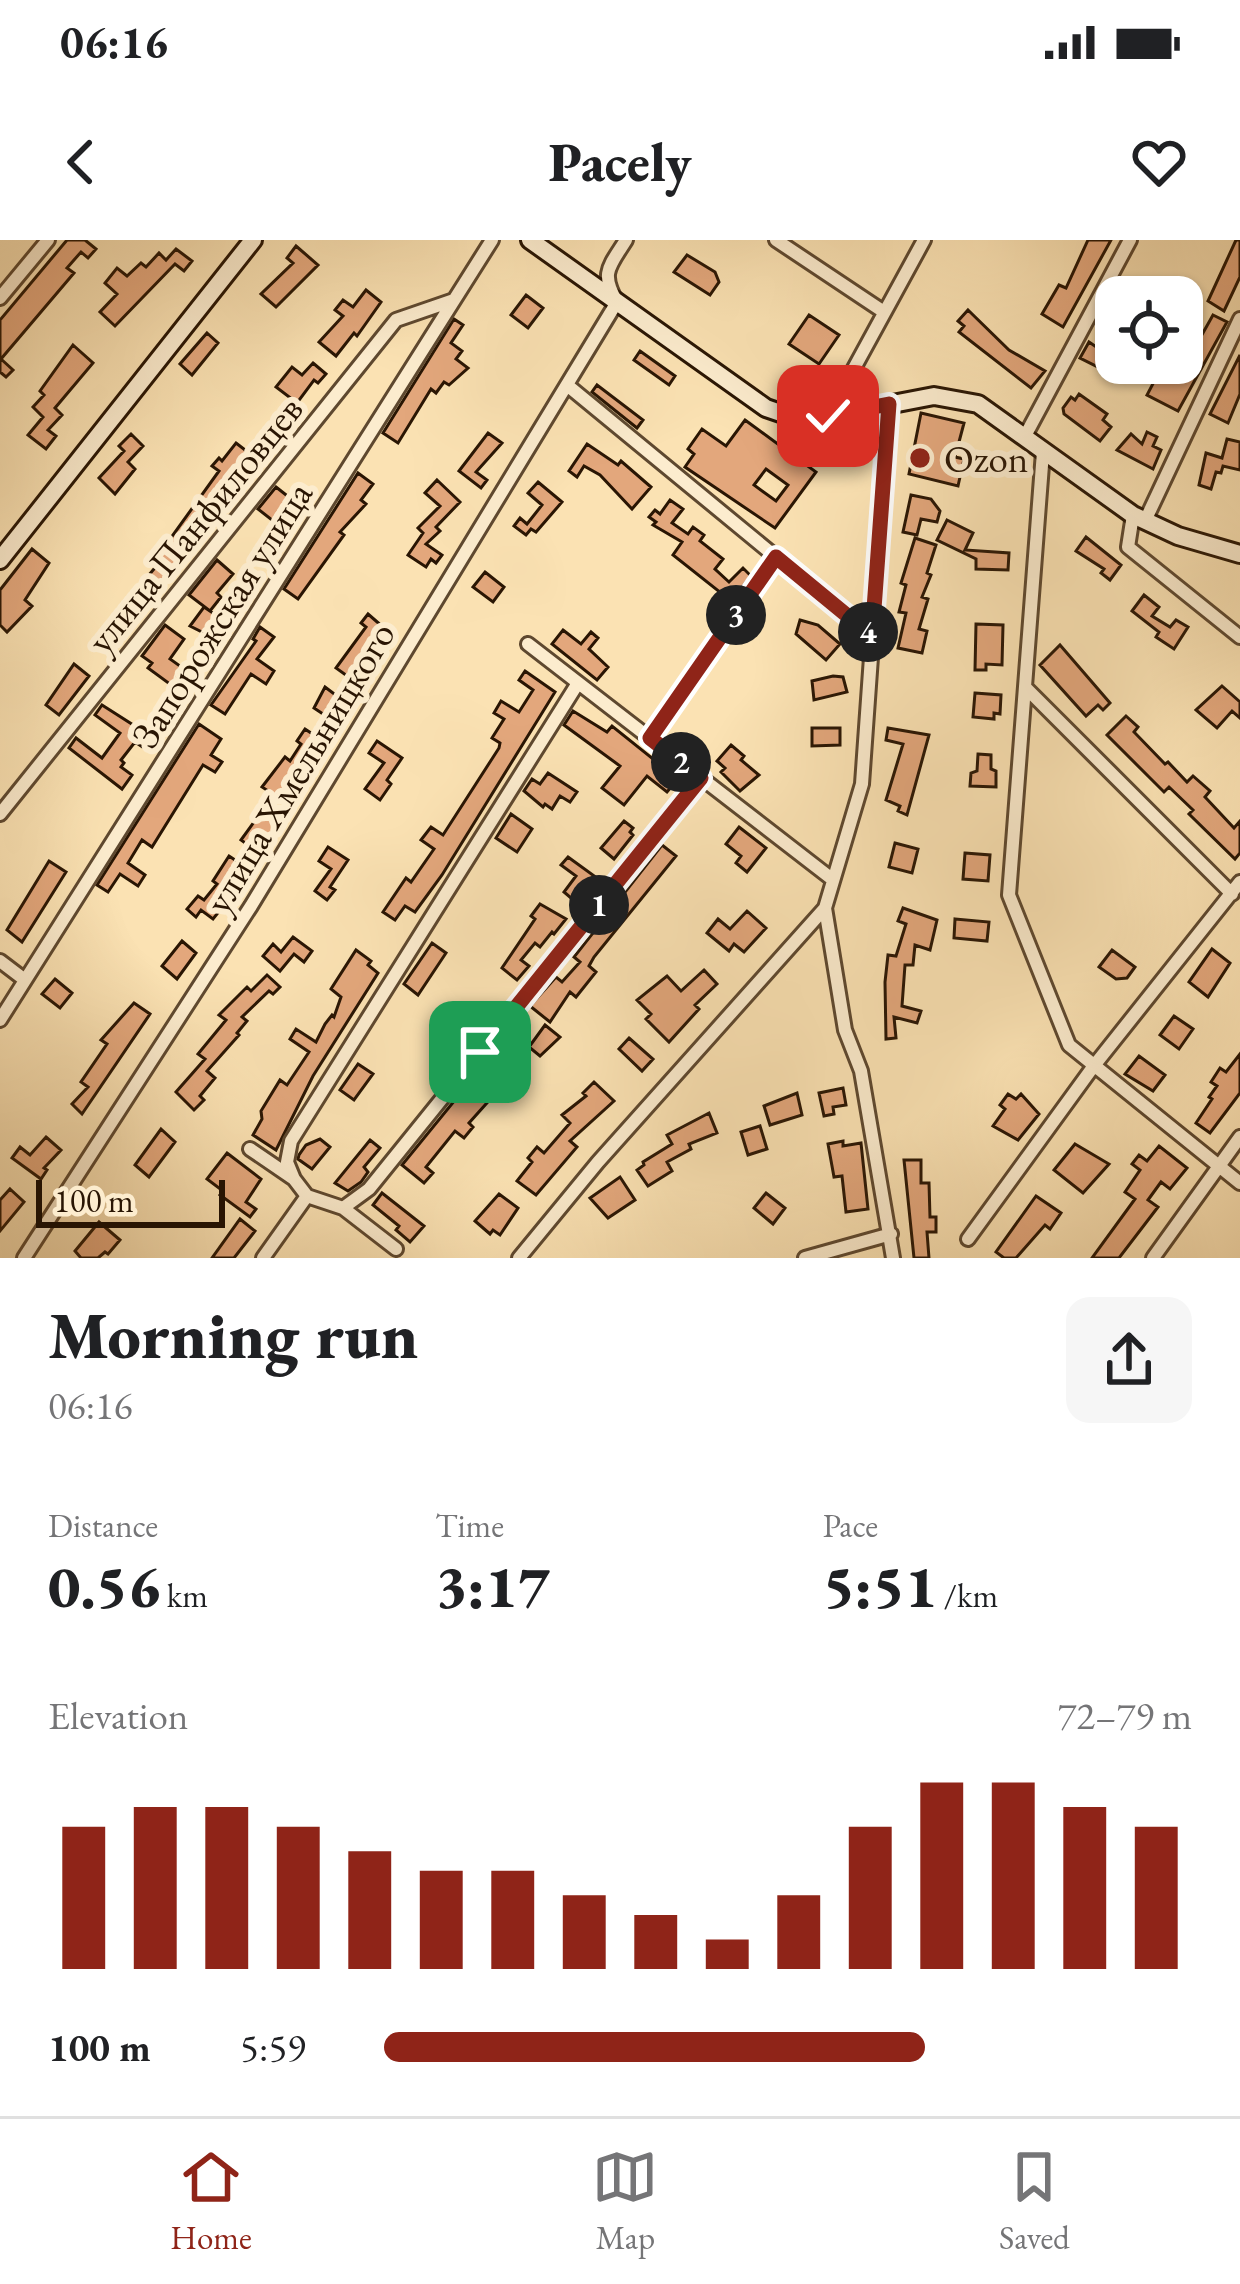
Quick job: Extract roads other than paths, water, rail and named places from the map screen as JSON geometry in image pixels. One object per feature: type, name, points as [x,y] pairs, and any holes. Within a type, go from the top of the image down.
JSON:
[{"type":"main road","points":[[0,560],[253,240]]},
{"type":"main road","points":[[530,240],[766,407],[803,421],[934,396],[978,404],[1139,518],[1178,536],[1240,554]]},
{"type":"street","points":[[0,298],[48,240]]},
{"type":"street","name":"Запорожская улица","points":[[0,1020],[493,240]]},
{"type":"street","points":[[617,302],[606,275],[626,240]]},
{"type":"street","points":[[776,240],[884,312]]},
{"type":"street","points":[[828,416],[924,240]]},
{"type":"street","points":[[1024,438],[1130,240]]},
{"type":"street","name":"улица Панфиловцев","points":[[0,814],[396,320],[454,301]]},
{"type":"street","name":"улица Хмельницкого","points":[[24,1258],[251,906],[617,302]]},
{"type":"street","points":[[1240,319],[1128,547],[1240,637]]},
{"type":"street","points":[[567,385],[872,636]]},
{"type":"street","points":[[889,404],[862,784],[825,908],[845,1030],[861,1071],[893,1258]]},
{"type":"street","points":[[1043,452],[1009,896],[1069,1045],[1240,1183]]},
{"type":"street","points":[[650,738],[776,557]]},
{"type":"street","points":[[528,644],[832,879]]},
{"type":"street","points":[[294,1179],[287,1162],[291,1141],[578,683]]},
{"type":"street","points":[[968,1238],[1093,1066],[1236,888],[1025,687]]},
{"type":"street","points":[[344,1208],[369,1189],[701,778]]},
{"type":"street","points":[[519,1258],[598,1162],[825,908]]},
{"type":"street","points":[[0,961],[25,980]]},
{"type":"street","points":[[1153,1258],[1240,1136]]},
{"type":"street","points":[[250,1149],[294,1179],[308,1196],[344,1208],[396,1249]]},
{"type":"street","points":[[263,1258],[308,1196]]},
{"type":"street","points":[[805,1258],[891,1234]]},
{"type":"place","name":"Ozon","points":[[920,458]]}]
